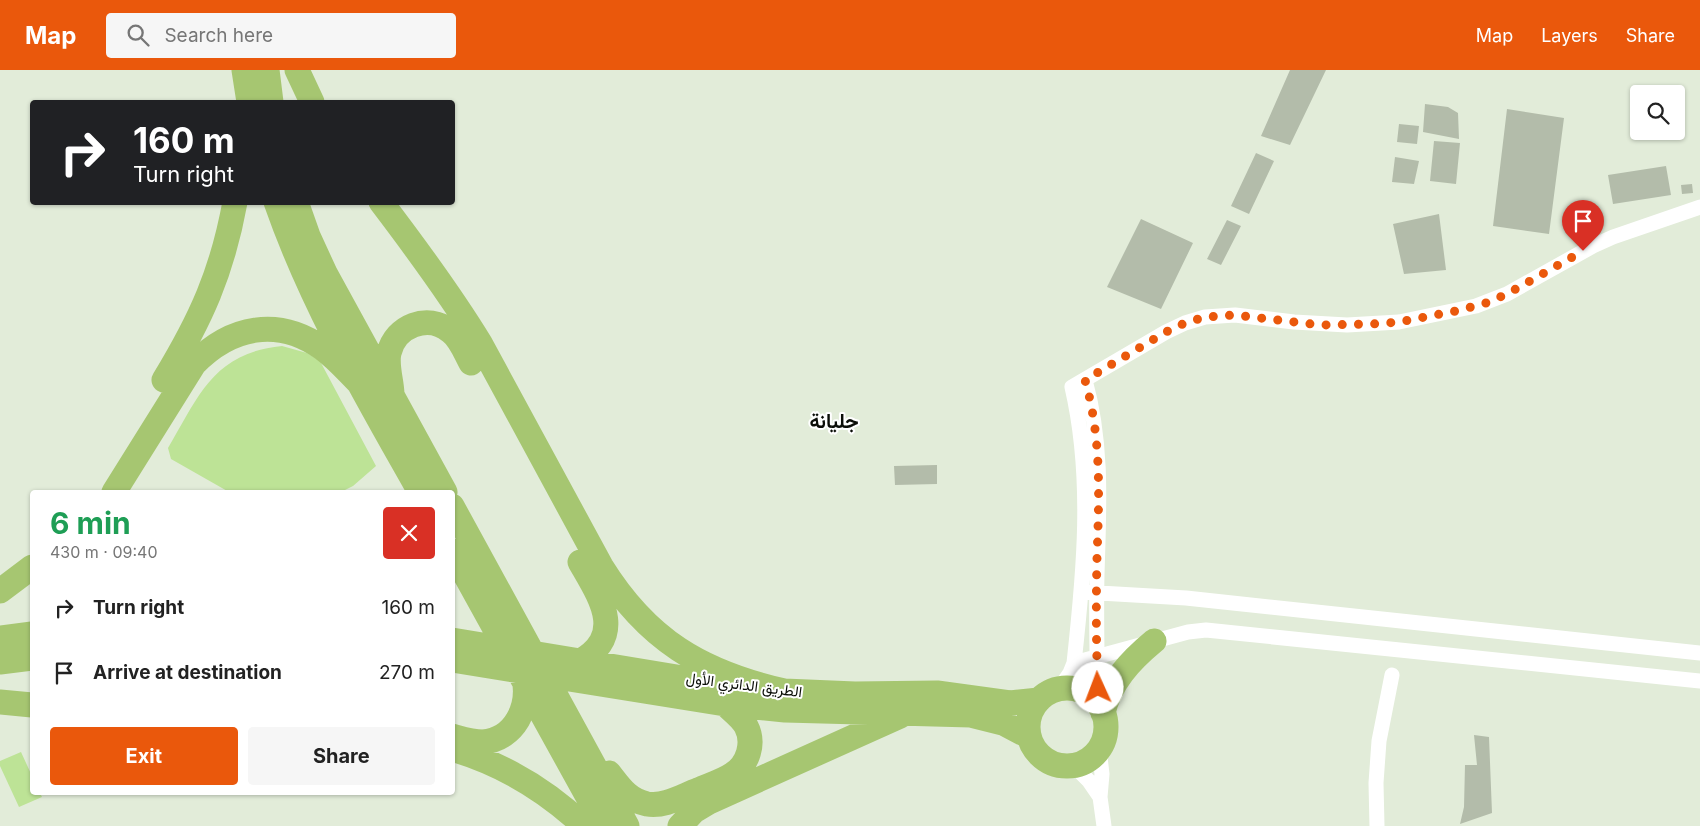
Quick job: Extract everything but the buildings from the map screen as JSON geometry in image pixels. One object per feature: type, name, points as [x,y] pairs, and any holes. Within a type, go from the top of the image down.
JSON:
[{"type":"main road","points":[[234,70],[236,100]]},
{"type":"main road","points":[[244,70],[249,100]]},
{"type":"main road","points":[[267,70],[271,100]]},
{"type":"main road","points":[[297,70],[311,100]]},
{"type":"main road","points":[[96,490],[183,350],[207,303],[224,253],[234,205]]},
{"type":"main road","points":[[277,205],[304,275],[359,383],[419,490]]},
{"type":"main road","points":[[297,205],[325,274],[444,490]]},
{"type":"main road","points":[[383,205],[460,311],[601,566],[622,598],[650,628],[681,651],[736,678],[784,691]]},
{"type":"main road","points":[[392,395],[388,355],[394,340],[399,334],[412,324],[420,322],[437,324],[451,331],[461,344],[603,604],[607,623],[605,633],[595,650],[576,668]]},
{"type":"main road","points":[[115,490],[190,369],[212,347],[234,335],[259,329],[271,329],[305,338],[333,357],[359,383]]},
{"type":"main road","points":[[455,512],[627,826]]},
{"type":"main road","points":[[455,555],[604,826]]},
{"type":"main road","points":[[0,591],[30,568]]},
{"type":"main road","points":[[0,638],[30,634]]},
{"type":"main road","points":[[1101,708],[1123,671],[1132,660],[1154,641]]},
{"type":"main road","name":"الطريق الدائري الأول","points":[[461,651],[576,668],[784,691],[855,694],[938,693],[1010,703],[1049,694]]},
{"type":"main road","points":[[0,662],[30,658]]},
{"type":"main road","points":[[576,668],[725,704],[785,710],[971,715],[1003,723],[1028,736]]},
{"type":"main road","points":[[455,737],[483,742],[508,732],[519,720],[525,704],[526,686],[524,678]]},
{"type":"main road","points":[[1074,689],[1087,694],[1101,708],[1106,722],[1106,732],[1099,749],[1088,760],[1074,766],[1059,766],[1045,760],[1035,750],[1028,736],[1028,720],[1030,713],[1049,694],[1074,689]]},
{"type":"main road","points":[[0,702],[30,705]]},
{"type":"main road","points":[[584,748],[605,768],[618,787],[631,798],[653,804],[669,802],[731,775],[743,765],[750,750],[749,734],[741,720],[725,704]]},
{"type":"main road","points":[[680,826],[694,811],[709,802],[907,713]]},
{"type":"main road","points":[[455,750],[498,766],[534,786],[553,799],[584,826]]},
{"type":"street","points":[[1049,694],[1070,673],[1074,664],[1089,592],[1098,472],[1093,408],[1079,384],[1166,332],[1185,323],[1205,317],[1235,315],[1320,325],[1373,324],[1399,322],[1476,306],[1507,294],[1593,246],[1700,207]]},
{"type":"street","points":[[1089,592],[1186,598],[1700,653]]},
{"type":"street","points":[[1089,592],[1101,708]]},
{"type":"street","points":[[1074,664],[1188,632],[1206,630],[1700,681]]},
{"type":"street","points":[[1377,826],[1376,783],[1379,741],[1392,675]]},
{"type":"street","points":[[1099,749],[1102,774],[1100,797],[1104,826]]},
{"type":"street","points":[[1074,766],[1089,781],[1100,797]]},
{"type":"green space","points":[[282,346],[307,353],[320,361],[376,466],[353,486],[345,490],[225,490],[171,459],[168,448],[189,411],[211,380],[239,358],[259,350]]},
{"type":"green space","points":[[21,752],[30,772],[30,795],[41,795],[42,797],[19,807],[0,766],[0,761]]},
{"type":"district","name":"جليانة","points":[[834,421]]},
{"type":"route","points":[[1098,688],[1096,658],[1098,472],[1093,408],[1085,380],[1166,332],[1185,323],[1205,317],[1235,315],[1320,325],[1399,322],[1486,303],[1507,294],[1583,251]]}]
